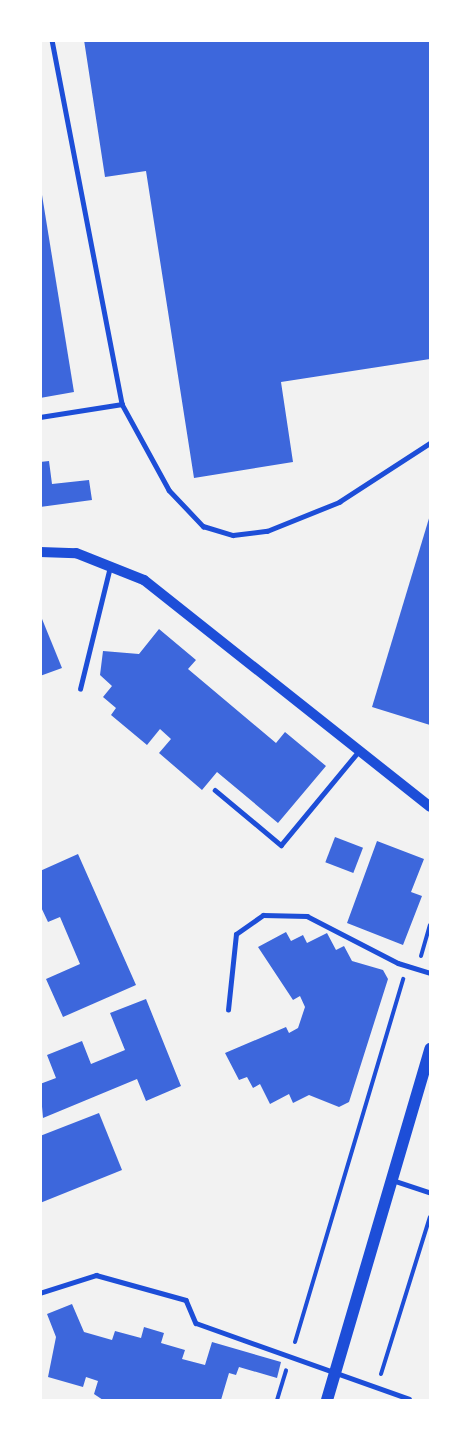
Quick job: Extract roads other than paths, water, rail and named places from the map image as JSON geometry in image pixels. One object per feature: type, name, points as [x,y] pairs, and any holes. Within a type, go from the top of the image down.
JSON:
[{"type":"main road","points":[[327,1401],[430,1049]]},
{"type":"street","points":[[40,552],[76,553],[111,564],[144,580],[430,807]]},
{"type":"lane","points":[[52,40],[122,404],[169,490],[203,526],[234,536],[267,531],[339,502],[430,443]]},
{"type":"lane","points":[[40,417],[122,404]]},
{"type":"lane","points":[[80,689],[111,564]]},
{"type":"lane","points":[[215,790],[281,845],[358,752]]},
{"type":"lane","points":[[228,1010],[236,934],[263,915],[307,916],[406,965],[430,973]]},
{"type":"lane","points":[[392,1180],[430,1192]]},
{"type":"lane","points":[[40,1293],[96,1275],[186,1300],[196,1323],[291,1353],[334,1376],[409,1399]]}]
